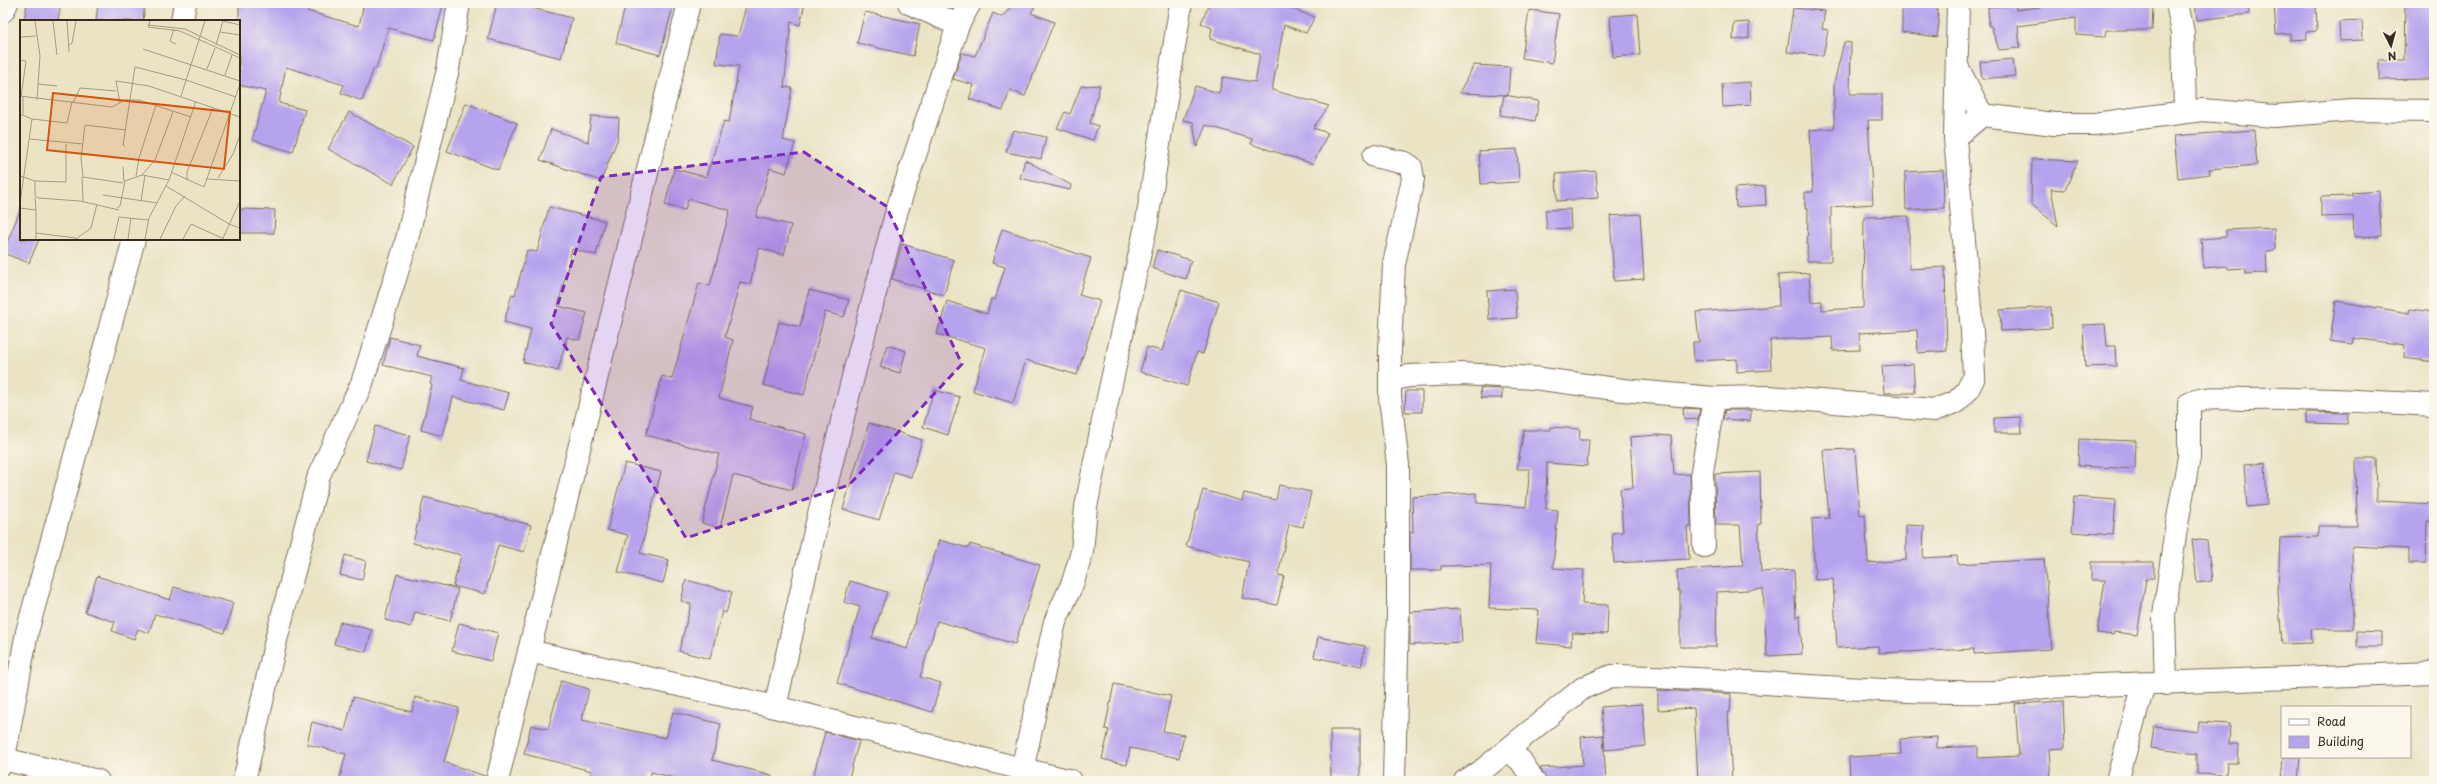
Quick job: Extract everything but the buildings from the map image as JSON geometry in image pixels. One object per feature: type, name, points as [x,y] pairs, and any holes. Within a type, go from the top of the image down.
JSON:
[{"type":"street","points":[[3,10],[6,3]]},
{"type":"street","points":[[182,20],[185,3]]},
{"type":"street","points":[[244,781],[276,640],[319,475],[362,383],[405,247],[448,69],[459,3]]},
{"type":"street","points":[[497,781],[689,3]]},
{"type":"street","points":[[909,3],[958,25]]},
{"type":"street","points":[[775,707],[818,518],[897,210],[958,25],[970,3]]},
{"type":"street","points":[[1022,770],[1055,622],[1073,582],[1082,552],[1086,507],[1104,416],[1147,221],[1181,3]]},
{"type":"street","points":[[1390,380],[1409,376],[1461,374],[1534,378],[1623,390],[1714,398],[1769,397],[1934,410],[1945,407],[1962,397],[1974,378],[1972,332],[1955,138],[1958,3]]},
{"type":"street","points":[[2178,3],[2184,33],[2185,110]]},
{"type":"street","points":[[1957,67],[1982,115]]},
{"type":"street","points":[[1955,138],[1982,115],[2054,124],[2094,124],[2131,121],[2185,110],[2274,116],[2352,110],[2434,111]]},
{"type":"street","points":[[1374,156],[1405,163],[1411,167],[1413,179],[1394,264],[1390,380],[1390,397],[1398,465],[1398,610],[1394,781]]},
{"type":"street","points":[[98,781],[3,760],[27,632],[134,240]]},
{"type":"street","points":[[1704,546],[1702,472],[1714,398]]},
{"type":"street","points":[[2117,781],[2155,684],[2174,535],[2189,456],[2189,404],[2194,401],[2213,399],[2296,398],[2434,405]]},
{"type":"street","points":[[529,651],[775,707],[1022,770],[1071,781]]},
{"type":"street","points":[[1465,781],[1479,773],[1583,688],[1611,676],[1852,690],[1971,693],[2013,692],[2044,687],[2434,673]]},
{"type":"street","points":[[1508,750],[1521,761],[1534,781]]},
{"type":"highlighted area","points":[[804,152],[886,206],[962,364],[849,485],[686,538],[551,324],[601,177]]}]
